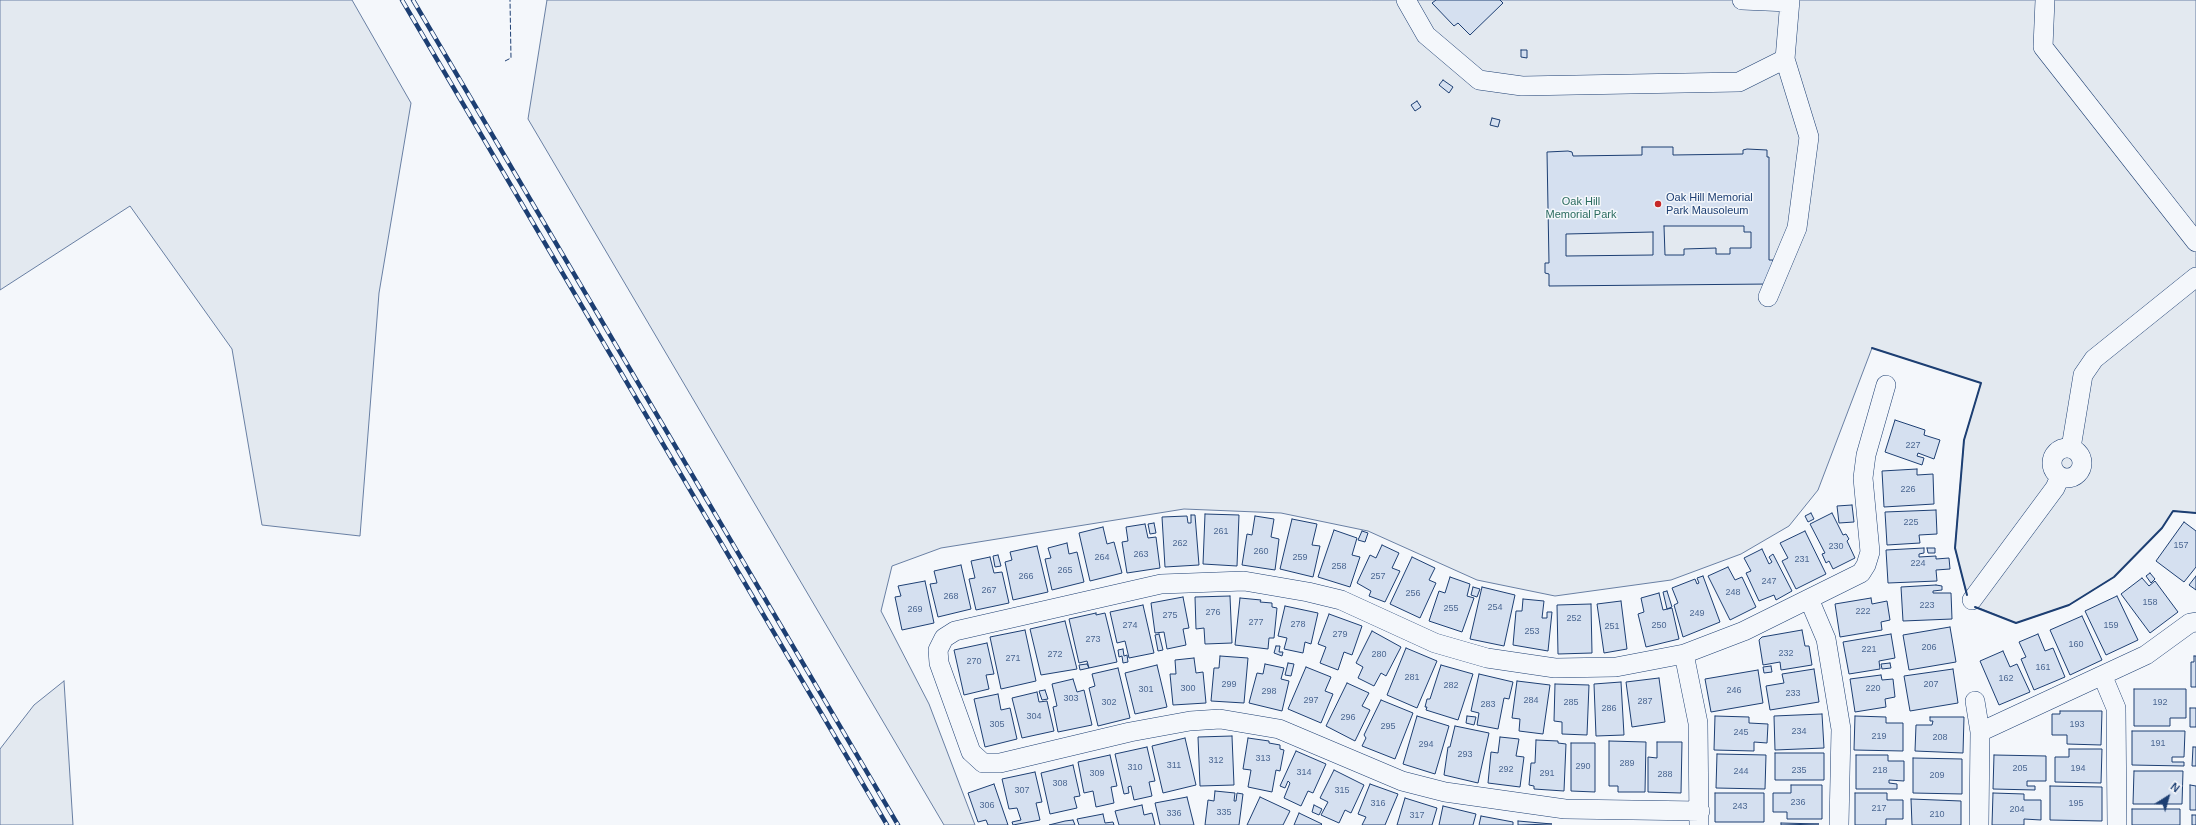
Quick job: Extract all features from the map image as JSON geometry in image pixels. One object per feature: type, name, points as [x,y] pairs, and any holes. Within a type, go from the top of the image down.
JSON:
[{"type":"lane","points":[[1406,0],[1426,35],[1479,80],[1522,86],[1739,82],[1785,59]]},
{"type":"lane","points":[[1742,0],[1789,1],[1785,59],[1809,137],[1797,228],[1768,297]]},
{"type":"lane","points":[[2045,0],[2043,47],[2196,242]]},
{"type":"lane","points":[[1972,600],[2055,488],[2060,477],[2054,471],[2051,462],[2054,454],[2062,448],[2071,448],[2083,375],[2094,359],[2196,277]]},
{"type":"lane","points":[[1684,654],[1698,723],[1699,818],[1565,809],[1445,792],[1402,781],[1279,729],[1220,719],[1190,721],[1130,732],[1000,763],[982,763],[971,752],[939,663],[938,650],[944,638],[955,631],[970,627],[1161,584],[1244,580],[1341,600],[1435,643],[1487,658],[1555,668],[1616,667],[1684,654],[1744,631],[1861,573],[1866,565],[1870,552],[1863,478],[1866,455],[1886,385]]},
{"type":"lane","points":[[1809,599],[1826,639],[1841,729],[1839,825]]},
{"type":"lane","points":[[1980,732],[2146,655],[2190,623],[2196,622]]},
{"type":"lane","points":[[2103,676],[2116,708],[2117,825]]},
{"type":"lane","points":[[1975,701],[1980,732],[1979,825]]},
{"type":"green space","points":[[0,0],[352,0],[411,103],[379,293],[360,536],[262,525],[232,349],[130,206],[0,290]]},
{"type":"green space","name":"Oak Hill Memorial Park","points":[[547,0],[2196,0],[2196,513],[2173,511],[2162,528],[2114,577],[2069,605],[2016,623],[1969,604],[1955,548],[1964,440],[1981,383],[1872,348],[1818,490],[1789,526],[1741,554],[1671,580],[1555,596],[1477,580],[1368,531],[1281,513],[1184,509],[941,548],[892,566],[881,611],[929,704],[975,825],[944,825],[528,119]]},
{"type":"green space","points":[[64,681],[73,825],[0,825],[0,749],[34,705]]},
{"type":"building","points":[[1436,0],[1500,0],[1503,3],[1470,35],[1458,23],[1454,26],[1432,3]]},
{"type":"building","points":[[1521,50],[1527,50],[1527,58],[1521,57]]},
{"type":"building","points":[[1443,80],[1453,87],[1449,93],[1439,85]]},
{"type":"building","points":[[1417,101],[1421,107],[1415,111],[1411,105]]},
{"type":"building","points":[[1492,118],[1500,120],[1498,127],[1490,125]]},
{"type":"building","name":"Oak Hill Memorial Park Mausoleum","points":[[1642,147],[1673,147],[1673,155],[1743,154],[1743,150],[1747,149],[1767,150],[1767,157],[1769,157],[1769,260],[1773,260],[1773,271],[1770,284],[1549,286],[1549,274],[1545,273],[1545,263],[1549,263],[1547,152],[1568,151],[1572,152],[1573,156],[1642,155]],"holes":[[[1664,226],[1744,226],[1744,232],[1751,232],[1751,248],[1730,248],[1730,254],[1716,254],[1716,248],[1684,249],[1684,255],[1665,255]],[[1653,232],[1653,255],[1566,256],[1566,234]]]},
{"type":"building","points":[[1895,420],[1925,430],[1924,435],[1940,440],[1934,459],[1918,453],[1917,456],[1924,458],[1922,465],[1885,452]]},
{"type":"building","points":[[1917,469],[1917,475],[1933,474],[1934,504],[1884,507],[1882,471]]},
{"type":"building","points":[[1852,505],[1854,522],[1839,523],[1837,506]]},
{"type":"building","points":[[1936,510],[1937,534],[1919,535],[1920,543],[1887,545],[1885,512]]},
{"type":"building","points":[[1811,513],[1814,519],[1808,522],[1805,516]]},
{"type":"building","points":[[1832,513],[1843,535],[1846,534],[1849,539],[1847,541],[1855,558],[1833,569],[1829,561],[1826,563],[1822,554],[1825,553],[1810,524]]},
{"type":"building","points":[[1205,514],[1239,515],[1237,566],[1203,564]]},
{"type":"building","points":[[1191,515],[1195,515],[1199,565],[1165,567],[1162,517],[1187,516],[1188,523],[1191,523]]},
{"type":"building","points":[[1255,516],[1274,519],[1271,537],[1279,539],[1275,570],[1242,565],[1247,534],[1252,535]]},
{"type":"building","points":[[1292,519],[1317,524],[1312,545],[1320,546],[1313,577],[1280,569]]},
{"type":"building","points":[[2184,522],[2196,531],[2196,567],[2184,582],[2156,561]]},
{"type":"building","points":[[1154,523],[1156,533],[1150,534],[1148,524]]},
{"type":"building","points":[[1145,524],[1148,538],[1156,537],[1160,568],[1127,573],[1122,542],[1128,541],[1126,527]]},
{"type":"building","points":[[1103,527],[1107,544],[1114,542],[1122,573],[1090,581],[1079,533]]},
{"type":"building","points":[[1334,530],[1357,538],[1352,555],[1360,557],[1350,587],[1318,577]]},
{"type":"building","points":[[1362,531],[1368,533],[1365,542],[1358,540]]},
{"type":"building","points":[[1805,531],[1826,574],[1796,589],[1782,561],[1788,558],[1780,543]]},
{"type":"building","points":[[1067,543],[1069,554],[1077,552],[1084,582],[1052,590],[1045,559],[1051,558],[1048,548]]},
{"type":"building","points":[[1382,545],[1399,553],[1392,568],[1400,571],[1385,602],[1369,596],[1371,591],[1357,583],[1370,555],[1376,558]]},
{"type":"building","points":[[1037,546],[1048,592],[1013,600],[1005,562],[1012,560],[1010,552]]},
{"type":"building","points":[[1924,548],[1924,553],[1919,554],[1919,557],[1936,556],[1936,559],[1949,558],[1950,569],[1936,570],[1937,581],[1888,583],[1886,550]]},
{"type":"building","points":[[1927,548],[1935,548],[1935,553],[1928,553]]},
{"type":"building","points":[[1762,549],[1769,564],[1772,562],[1769,557],[1773,554],[1792,591],[1776,600],[1774,595],[1759,601],[1746,573],[1751,571],[1744,558]]},
{"type":"building","points":[[998,555],[1001,566],[995,567],[993,556]]},
{"type":"building","points":[[990,557],[994,573],[1002,572],[1009,603],[976,610],[969,579],[975,578],[971,561]]},
{"type":"building","points":[[1412,557],[1435,568],[1429,580],[1436,583],[1420,618],[1390,604]]},
{"type":"building","points":[[961,565],[971,609],[938,617],[930,584],[937,583],[934,571]]},
{"type":"building","points":[[1728,567],[1735,580],[1742,577],[1756,607],[1730,620],[1708,576]]},
{"type":"building","points":[[2150,573],[2155,579],[2151,583],[2146,576]]},
{"type":"building","points":[[1703,576],[1720,622],[1683,637],[1674,605],[1678,603],[1672,588],[1695,579],[1697,584],[1699,583],[1697,578]]},
{"type":"building","points":[[2196,576],[2196,590],[2189,585]]},
{"type":"building","points":[[1450,577],[1470,584],[1467,596],[1474,598],[1462,632],[1429,621],[1439,591],[1445,593]]},
{"type":"building","points":[[2142,578],[2149,586],[2155,581],[2178,612],[2150,633],[2121,594]]},
{"type":"building","points":[[925,581],[934,623],[902,630],[895,597],[901,596],[898,586]]},
{"type":"building","points":[[1942,586],[1942,590],[1933,591],[1933,593],[1951,593],[1952,619],[1903,621],[1901,587]]},
{"type":"building","points":[[1473,587],[1480,589],[1477,597],[1471,595]]},
{"type":"building","points":[[1482,587],[1515,595],[1504,646],[1470,639]]},
{"type":"building","points":[[1667,591],[1672,607],[1667,609],[1663,592]]},
{"type":"building","points":[[1659,593],[1663,610],[1672,608],[1679,639],[1646,647],[1638,614],[1644,612],[1641,598]]},
{"type":"building","points":[[1230,596],[1232,643],[1205,644],[1204,628],[1196,629],[1195,597]]},
{"type":"building","points":[[2117,596],[2138,640],[2106,655],[2085,611]]},
{"type":"building","points":[[1183,597],[1189,628],[1183,629],[1186,645],[1167,649],[1164,632],[1155,633],[1151,603]]},
{"type":"building","points":[[1240,598],[1261,600],[1260,602],[1272,603],[1272,607],[1277,608],[1274,638],[1269,638],[1268,649],[1235,645]]},
{"type":"building","points":[[1871,598],[1872,604],[1887,601],[1890,620],[1881,622],[1882,630],[1840,637],[1835,604]]},
{"type":"building","points":[[1523,599],[1544,601],[1542,618],[1547,618],[1547,612],[1552,612],[1548,651],[1513,645],[1516,611],[1522,611]]},
{"type":"building","points":[[1621,601],[1627,649],[1604,653],[1597,604]]},
{"type":"building","points":[[1591,604],[1592,653],[1558,654],[1557,605]]},
{"type":"building","points":[[1143,605],[1154,653],[1129,658],[1125,641],[1117,643],[1110,612]]},
{"type":"building","points":[[1285,606],[1318,613],[1311,644],[1305,642],[1303,653],[1284,649],[1287,638],[1278,636]]},
{"type":"building","points":[[1096,613],[1096,615],[1105,613],[1117,662],[1089,668],[1087,661],[1079,663],[1069,619]]},
{"type":"building","points":[[1329,614],[1362,626],[1352,655],[1344,652],[1338,670],[1320,663],[1326,647],[1318,644]]},
{"type":"building","points":[[2082,616],[2102,660],[2070,675],[2050,630]]},
{"type":"building","points":[[1065,621],[1077,669],[1041,675],[1030,629]]},
{"type":"building","points":[[1950,627],[1956,662],[1909,670],[1903,635]]},
{"type":"building","points":[[1025,630],[1036,681],[1001,689],[990,637]]},
{"type":"building","points":[[1802,630],[1805,646],[1809,646],[1812,665],[1781,670],[1780,662],[1763,665],[1759,640],[1762,637]]},
{"type":"building","points":[[1372,631],[1401,647],[1386,676],[1381,673],[1374,686],[1358,678],[1363,667],[1356,663]]},
{"type":"building","points":[[1159,634],[1163,650],[1158,651],[1155,635]]},
{"type":"building","points":[[1891,634],[1895,658],[1879,661],[1880,669],[1849,674],[1843,642]]},
{"type":"building","points":[[2038,634],[2045,651],[2053,648],[2065,677],[2034,690],[2021,659],[2026,657],[2019,642]]},
{"type":"building","points":[[987,643],[994,674],[986,675],[989,689],[964,695],[954,650]]},
{"type":"building","points":[[1276,646],[1280,646],[1279,652],[1283,652],[1282,656],[1274,653]]},
{"type":"building","points":[[1406,648],[1437,661],[1417,708],[1387,695]]},
{"type":"building","points":[[1123,649],[1124,656],[1127,655],[1128,662],[1123,663],[1122,656],[1119,657],[1118,650]]},
{"type":"building","points":[[2003,651],[2010,667],[2017,664],[2030,692],[1999,705],[1980,661]]},
{"type":"building","points":[[1220,656],[1248,658],[1244,703],[1211,701],[1214,668],[1219,668]]},
{"type":"building","points":[[2194,656],[2196,656],[2196,687],[2191,687],[2191,662],[2194,662]]},
{"type":"building","points":[[1194,658],[1196,673],[1203,672],[1206,703],[1173,705],[1170,674],[1176,674],[1175,660]]},
{"type":"building","points":[[1288,663],[1294,664],[1291,676],[1285,675]]},
{"type":"building","points":[[1890,663],[1891,668],[1882,669],[1881,664]]},
{"type":"building","points":[[1087,664],[1089,668],[1080,670],[1079,665]]},
{"type":"building","points":[[1265,664],[1284,668],[1281,679],[1289,681],[1282,711],[1249,703],[1257,673],[1263,674]]},
{"type":"building","points":[[1157,665],[1167,707],[1135,714],[1125,673]]},
{"type":"building","points":[[1441,665],[1473,674],[1458,720],[1426,710],[1427,707],[1425,707],[1427,699],[1430,699]]},
{"type":"building","points":[[1771,666],[1772,672],[1764,673],[1763,667]]},
{"type":"building","points":[[1306,667],[1331,677],[1325,691],[1333,694],[1321,723],[1288,709]]},
{"type":"building","points":[[1118,668],[1130,718],[1098,726],[1089,688],[1095,686],[1092,674]]},
{"type":"building","points":[[1814,669],[1819,702],[1770,710],[1766,686],[1784,683],[1782,674]]},
{"type":"building","points":[[1953,669],[1958,703],[1910,711],[1904,676]]},
{"type":"building","points":[[1758,670],[1763,703],[1711,712],[1705,679]]},
{"type":"building","points":[[1479,674],[1513,682],[1509,699],[1504,698],[1498,729],[1477,725],[1479,713],[1471,711]]},
{"type":"building","points":[[1881,675],[1882,680],[1893,679],[1895,697],[1885,699],[1886,707],[1855,712],[1850,679]]},
{"type":"building","points":[[1659,678],[1665,722],[1632,727],[1626,682]]},
{"type":"building","points":[[1073,679],[1077,692],[1084,690],[1092,725],[1058,732],[1053,707],[1057,706],[1052,684]]},
{"type":"building","points":[[1517,681],[1550,685],[1543,734],[1519,731],[1520,719],[1512,718]]},
{"type":"building","points":[[1621,682],[1624,735],[1596,736],[1594,684]]},
{"type":"building","points":[[1347,683],[1369,693],[1362,706],[1370,710],[1355,741],[1326,726]]},
{"type":"building","points":[[1555,684],[1589,685],[1587,735],[1562,734],[1562,722],[1554,721]]},
{"type":"building","points":[[2134,689],[2186,689],[2186,718],[2170,718],[2170,726],[2134,726]]},
{"type":"building","points":[[1045,690],[1048,699],[1042,700],[1039,691]]},
{"type":"building","points":[[1037,692],[1039,702],[1047,701],[1054,731],[1022,738],[1012,698]]},
{"type":"building","points":[[998,694],[1001,710],[1010,708],[1017,739],[985,747],[974,699]]},
{"type":"building","points":[[1381,700],[1413,713],[1395,759],[1362,746],[1366,738],[1364,735]]},
{"type":"building","points":[[2190,708],[2196,708],[2196,727],[2190,727]]},
{"type":"building","points":[[2060,711],[2102,711],[2101,745],[2067,744],[2067,735],[2052,735],[2052,714],[2060,714]]},
{"type":"building","points":[[1822,714],[1824,748],[1775,750],[1774,716]]},
{"type":"building","points":[[1417,716],[1449,726],[1435,774],[1403,764]]},
{"type":"building","points":[[1467,716],[1476,717],[1474,725],[1466,723]]},
{"type":"building","points":[[1715,716],[1749,717],[1749,723],[1768,724],[1767,743],[1754,742],[1754,751],[1714,750]]},
{"type":"building","points":[[1855,716],[1886,717],[1886,723],[1903,723],[1903,751],[1854,750]]},
{"type":"building","points":[[1930,717],[1964,717],[1963,753],[1915,751],[1916,725],[1932,725],[1933,721],[1930,721]]},
{"type":"building","points":[[1455,726],[1489,733],[1478,783],[1444,775],[1448,747],[1450,747]]},
{"type":"building","points":[[2132,731],[2185,731],[2184,757],[2172,757],[2172,762],[2184,762],[2184,766],[2132,765]]},
{"type":"building","points":[[1232,736],[1234,785],[1200,786],[1198,737]]},
{"type":"building","points":[[1500,737],[1519,739],[1516,756],[1524,757],[1520,787],[1488,783],[1491,752],[1498,753]]},
{"type":"building","points":[[1185,738],[1196,785],[1163,793],[1152,746]]},
{"type":"building","points":[[1248,738],[1269,741],[1269,743],[1280,745],[1280,749],[1284,750],[1280,771],[1276,770],[1272,792],[1248,787],[1251,770],[1243,769]]},
{"type":"building","points":[[1536,740],[1558,741],[1558,743],[1566,744],[1564,791],[1534,789],[1534,786],[1529,785],[1531,763],[1535,763]]},
{"type":"building","points":[[1609,741],[1646,742],[1645,792],[1618,792],[1618,786],[1609,786]]},
{"type":"building","points":[[1657,742],[1682,742],[1681,793],[1648,792],[1648,757],[1657,758]]},
{"type":"building","points":[[1571,743],[1595,743],[1595,792],[1571,791]]},
{"type":"building","points":[[1147,747],[1155,781],[1149,782],[1152,796],[1134,800],[1131,786],[1128,787],[1129,793],[1124,794],[1115,754]]},
{"type":"building","points":[[2193,747],[2196,747],[2196,766],[2192,766]]},
{"type":"building","points":[[2069,749],[2102,749],[2101,783],[2055,782],[2055,757],[2069,757]]},
{"type":"building","points":[[1296,751],[1326,764],[1313,793],[1308,791],[1301,806],[1284,798],[1290,783],[1288,781],[1285,788],[1280,786]]},
{"type":"building","points":[[1775,753],[1824,753],[1824,780],[1775,780]]},
{"type":"building","points":[[1717,754],[1766,755],[1765,789],[1716,788]]},
{"type":"building","points":[[1110,755],[1117,786],[1111,787],[1114,803],[1096,807],[1093,791],[1084,793],[1078,762]]},
{"type":"building","points":[[1856,755],[1888,755],[1888,761],[1904,761],[1904,781],[1889,780],[1889,783],[1897,784],[1897,789],[1856,789]]},
{"type":"building","points":[[1994,755],[2046,756],[2046,781],[2027,781],[2027,786],[2035,786],[2035,790],[1993,789]]},
{"type":"building","points":[[1913,758],[1962,759],[1962,794],[1913,793]]},
{"type":"building","points":[[1073,765],[1080,796],[1074,797],[1077,808],[1050,814],[1041,773]]},
{"type":"building","points":[[1334,770],[1364,785],[1351,813],[1345,810],[1339,823],[1321,815],[1328,802],[1320,798]]},
{"type":"building","points":[[2134,771],[2183,771],[2182,804],[2133,804]]},
{"type":"building","points":[[1035,772],[1042,802],[1036,803],[1040,820],[1013,825],[1012,822],[1021,820],[1017,808],[1009,809],[1002,779]]},
{"type":"building","points":[[994,784],[1008,825],[988,825],[986,820],[978,822],[968,793]]},
{"type":"building","points":[[1370,784],[1398,794],[1385,825],[1362,825],[1366,817],[1358,814]]},
{"type":"building","points":[[1791,785],[1822,785],[1822,819],[1787,819],[1787,812],[1773,812],[1773,793],[1791,793]]},
{"type":"building","points":[[2190,785],[2196,786],[2196,810],[2190,810]]},
{"type":"building","points":[[2050,786],[2102,787],[2102,821],[2050,820]]},
{"type":"building","points":[[1215,791],[1235,793],[1234,801],[1236,801],[1237,793],[1243,794],[1239,825],[1205,825],[1208,800],[1214,801]]},
{"type":"building","points":[[1715,793],[1764,793],[1764,822],[1715,822]]},
{"type":"building","points":[[1855,793],[1887,793],[1887,800],[1903,800],[1903,819],[1886,819],[1886,825],[1855,825]]},
{"type":"building","points":[[1993,793],[2024,794],[2024,800],[2041,800],[2041,820],[2024,819],[2024,825],[1992,825]]},
{"type":"building","points":[[1187,797],[1194,825],[1160,825],[1155,803]]},
{"type":"building","points":[[1260,797],[1290,811],[1283,825],[1247,825]]},
{"type":"building","points":[[1405,798],[1437,808],[1432,825],[1397,825]]},
{"type":"building","points":[[1911,799],[1961,801],[1961,825],[1912,825]]},
{"type":"building","points":[[1142,805],[1144,815],[1152,813],[1155,825],[1119,825],[1115,811]]},
{"type":"building","points":[[1314,805],[1322,809],[1319,815],[1312,812]]},
{"type":"building","points":[[1443,806],[1476,814],[1473,825],[1439,825]]},
{"type":"building","points":[[2132,809],[2180,809],[2180,825],[2132,825]]},
{"type":"building","points":[[1299,813],[1322,824],[1294,825]]},
{"type":"building","points":[[1103,814],[1105,823],[1113,822],[1114,825],[1079,825],[1077,819]]},
{"type":"building","points":[[2192,815],[2196,815],[2196,825],[2192,825]]},
{"type":"building","points":[[1481,816],[1513,822],[1513,825],[1479,825]]},
{"type":"building","points":[[1073,820],[1075,825],[1049,825],[1065,821]]},
{"type":"building","points":[[1518,821],[1552,824],[1518,825]]},
{"type":"building","points":[[1781,823],[1819,824],[1781,825]]},
{"type":"railway","points":[[402,0],[887,825]]},
{"type":"railway","points":[[413,0],[898,825]]},
{"type":"fence","points":[[505,61],[511,58],[510,0]]},
{"type":"wall","points":[[1872,348],[1981,383],[1964,440],[1955,548],[1967,595]]},
{"type":"wall","points":[[1975,607],[2016,623],[2069,605],[2114,577],[2162,528],[2173,511],[2196,513]]},
{"type":"place","name":"Oak Hill Memorial Park Mausoleum","points":[[1658,204]]}]
